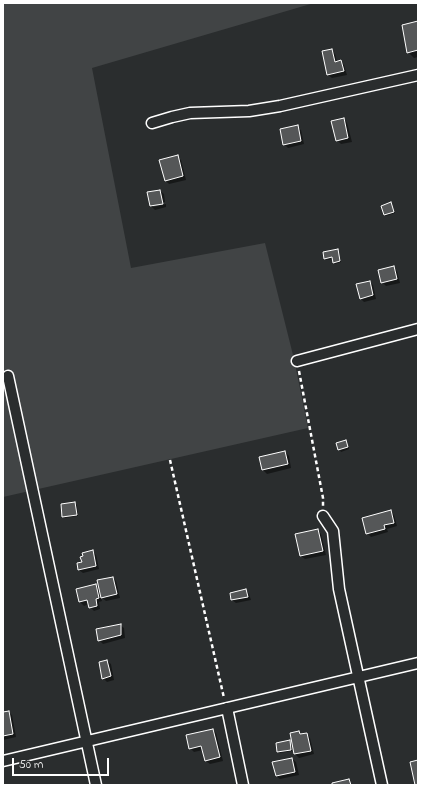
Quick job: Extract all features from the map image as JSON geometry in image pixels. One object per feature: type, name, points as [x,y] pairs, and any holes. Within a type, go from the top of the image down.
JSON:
[{"type":"street","points":[[152,123],[172,116],[190,113],[249,111],[280,106],[418,75]]},
{"type":"street","points":[[297,361],[418,329]]},
{"type":"street","points":[[8,376],[96,785]]},
{"type":"street","points":[[323,516],[333,531],[339,589],[382,785]]},
{"type":"street","points":[[3,761],[418,663]]},
{"type":"street","points":[[227,708],[243,785]]},
{"type":"path","points":[[297,361],[323,498],[323,516]]},
{"type":"path","points":[[170,460],[227,708]]},
{"type":"shaded area","points":[[3,3],[314,3],[92,68],[131,268],[265,243],[294,359],[308,428],[3,497]]},
{"type":"building","points":[[418,21],[418,50],[407,53],[402,25]]},
{"type":"building","points":[[332,49],[335,62],[341,60],[344,71],[327,75],[322,51]]},
{"type":"building","points":[[344,118],[348,138],[336,141],[331,121]]},
{"type":"building","points":[[298,125],[301,141],[283,145],[280,129]]},
{"type":"building","points":[[178,155],[183,176],[165,181],[159,160]]},
{"type":"building","points":[[160,190],[163,204],[150,206],[147,192]]},
{"type":"building","points":[[391,202],[394,212],[384,215],[381,206]]},
{"type":"building","points":[[338,249],[340,261],[333,263],[332,257],[324,259],[323,252]]},
{"type":"building","points":[[394,266],[397,279],[381,283],[378,270]]},
{"type":"building","points":[[370,281],[373,295],[360,299],[356,284]]},
{"type":"building","points":[[346,440],[348,447],[338,450],[336,443]]},
{"type":"building","points":[[285,451],[288,464],[262,470],[259,457]]},
{"type":"building","points":[[75,502],[77,515],[62,517],[61,504]]},
{"type":"building","points":[[391,510],[394,523],[384,525],[385,529],[366,534],[362,518]]},
{"type":"building","points":[[318,529],[323,551],[300,556],[295,534]]},
{"type":"building","points":[[93,550],[96,566],[78,570],[77,563],[82,562],[80,557],[83,556],[82,553]]},
{"type":"building","points":[[113,577],[117,594],[101,598],[97,580]]},
{"type":"building","points":[[96,584],[99,598],[96,599],[97,606],[89,608],[87,600],[79,602],[76,589]]},
{"type":"building","points":[[246,589],[248,597],[231,600],[230,593]]},
{"type":"building","points":[[121,624],[121,635],[98,641],[96,629]]},
{"type":"building","points":[[107,660],[111,676],[102,679],[99,662]]},
{"type":"building","points":[[9,711],[13,734],[3,736],[3,712]]},
{"type":"building","points":[[213,729],[220,757],[205,761],[201,746],[189,749],[186,735]]},
{"type":"building","points":[[299,731],[300,734],[307,733],[311,751],[294,754],[290,733]]},
{"type":"building","points":[[290,740],[291,750],[277,752],[276,743]]},
{"type":"building","points":[[292,758],[295,772],[276,776],[272,762]]},
{"type":"building","points":[[418,760],[418,785],[415,785],[410,762]]},
{"type":"building","points":[[349,779],[351,785],[332,785],[332,783]]}]
